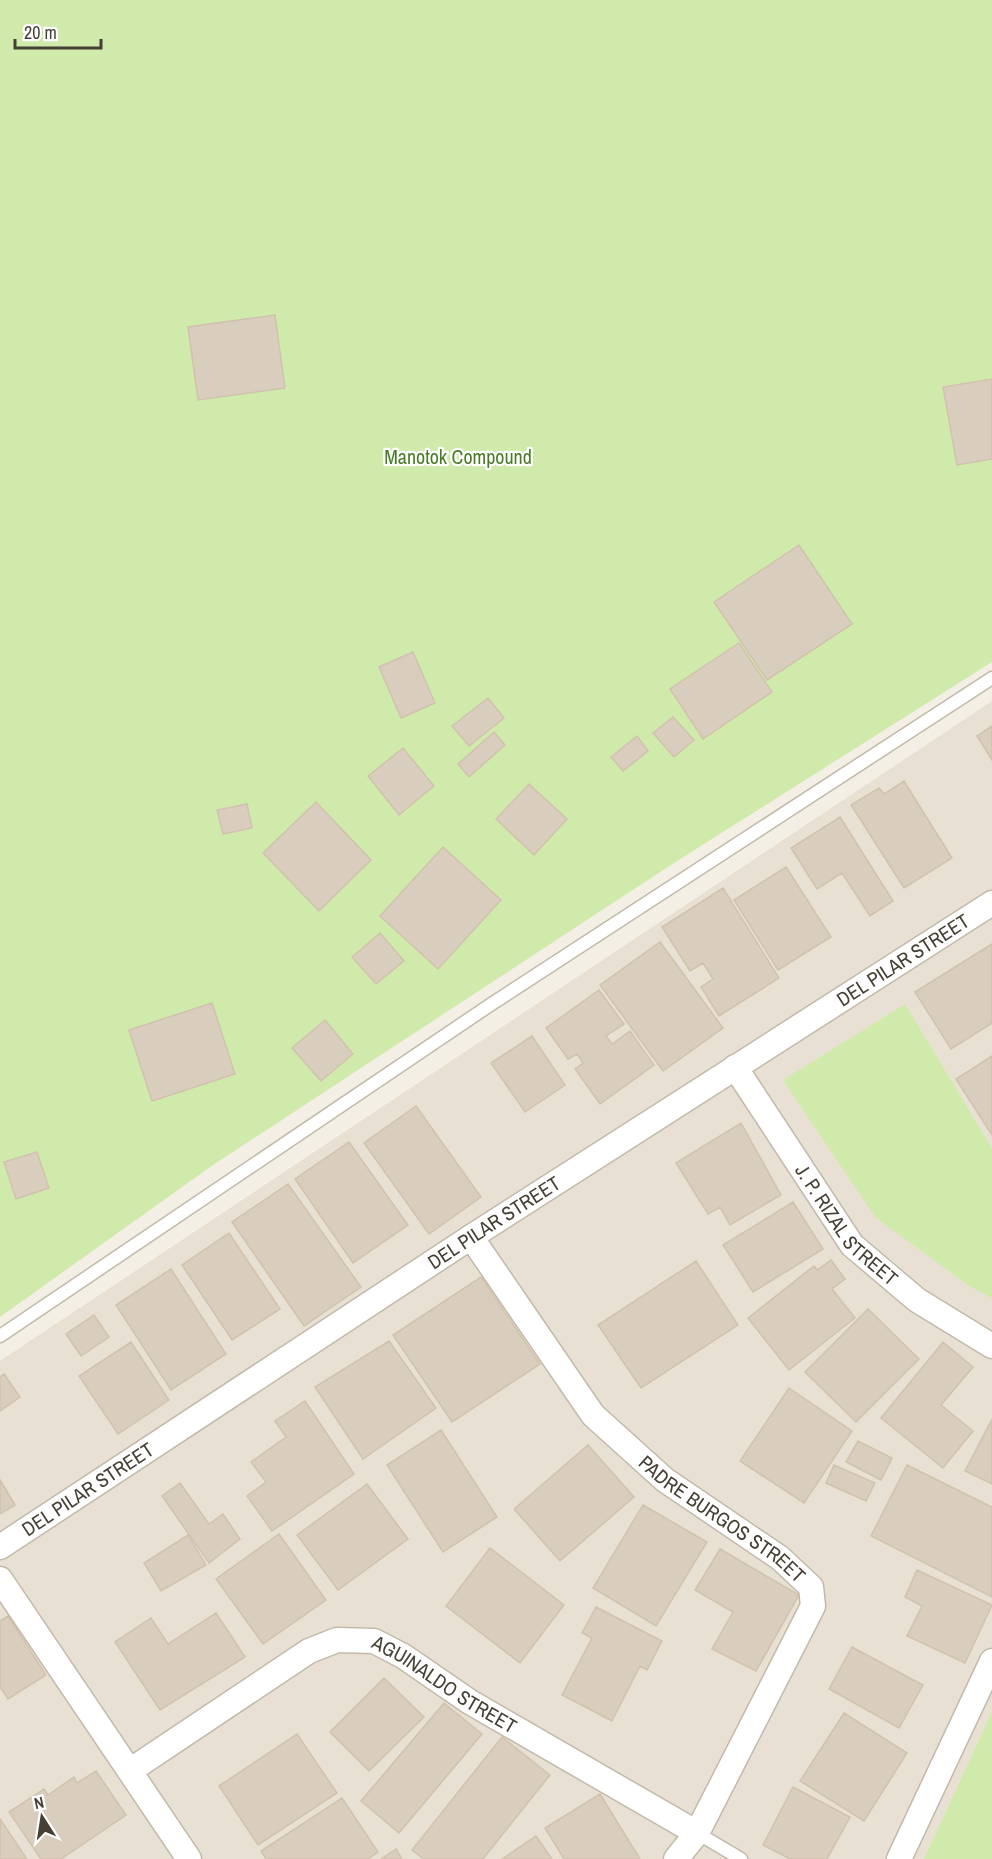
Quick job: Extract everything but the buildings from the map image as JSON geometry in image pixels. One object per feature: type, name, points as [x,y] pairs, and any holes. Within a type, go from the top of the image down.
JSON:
[{"type":"street","name":"DEL PILAR STREET","points":[[0,1547],[471,1237],[992,903]]},
{"type":"street","name":"J. P. RIZAL STREET","points":[[735,1067],[852,1245],[917,1300],[992,1346]]},
{"type":"street","name":"PADRE BURGOS STREET","points":[[471,1237],[593,1415],[665,1480],[780,1558],[811,1587],[813,1606],[697,1833],[676,1859]]},
{"type":"street","points":[[0,1579],[189,1859]]},
{"type":"street","name":"AGUINALDO STREET","points":[[131,1770],[309,1651],[337,1640],[374,1641],[403,1656],[470,1702],[697,1833]]},
{"type":"street","points":[[899,1859],[992,1662]]},
{"type":"lane","points":[[0,1336],[490,1005],[992,678]]},
{"type":"lane","points":[[697,1833],[741,1859]]},
{"type":"shaded area","points":[[992,701],[992,1859],[0,1859],[0,1361]]},
{"type":"green space","name":"Manotok Compound","points":[[0,0],[992,0],[992,662],[674,863],[213,1165],[0,1317]]},
{"type":"green space","points":[[905,1004],[992,1148],[992,1298],[969,1286],[875,1217],[783,1080]]},
{"type":"green space","points":[[992,1712],[992,1859],[924,1859]]}]
